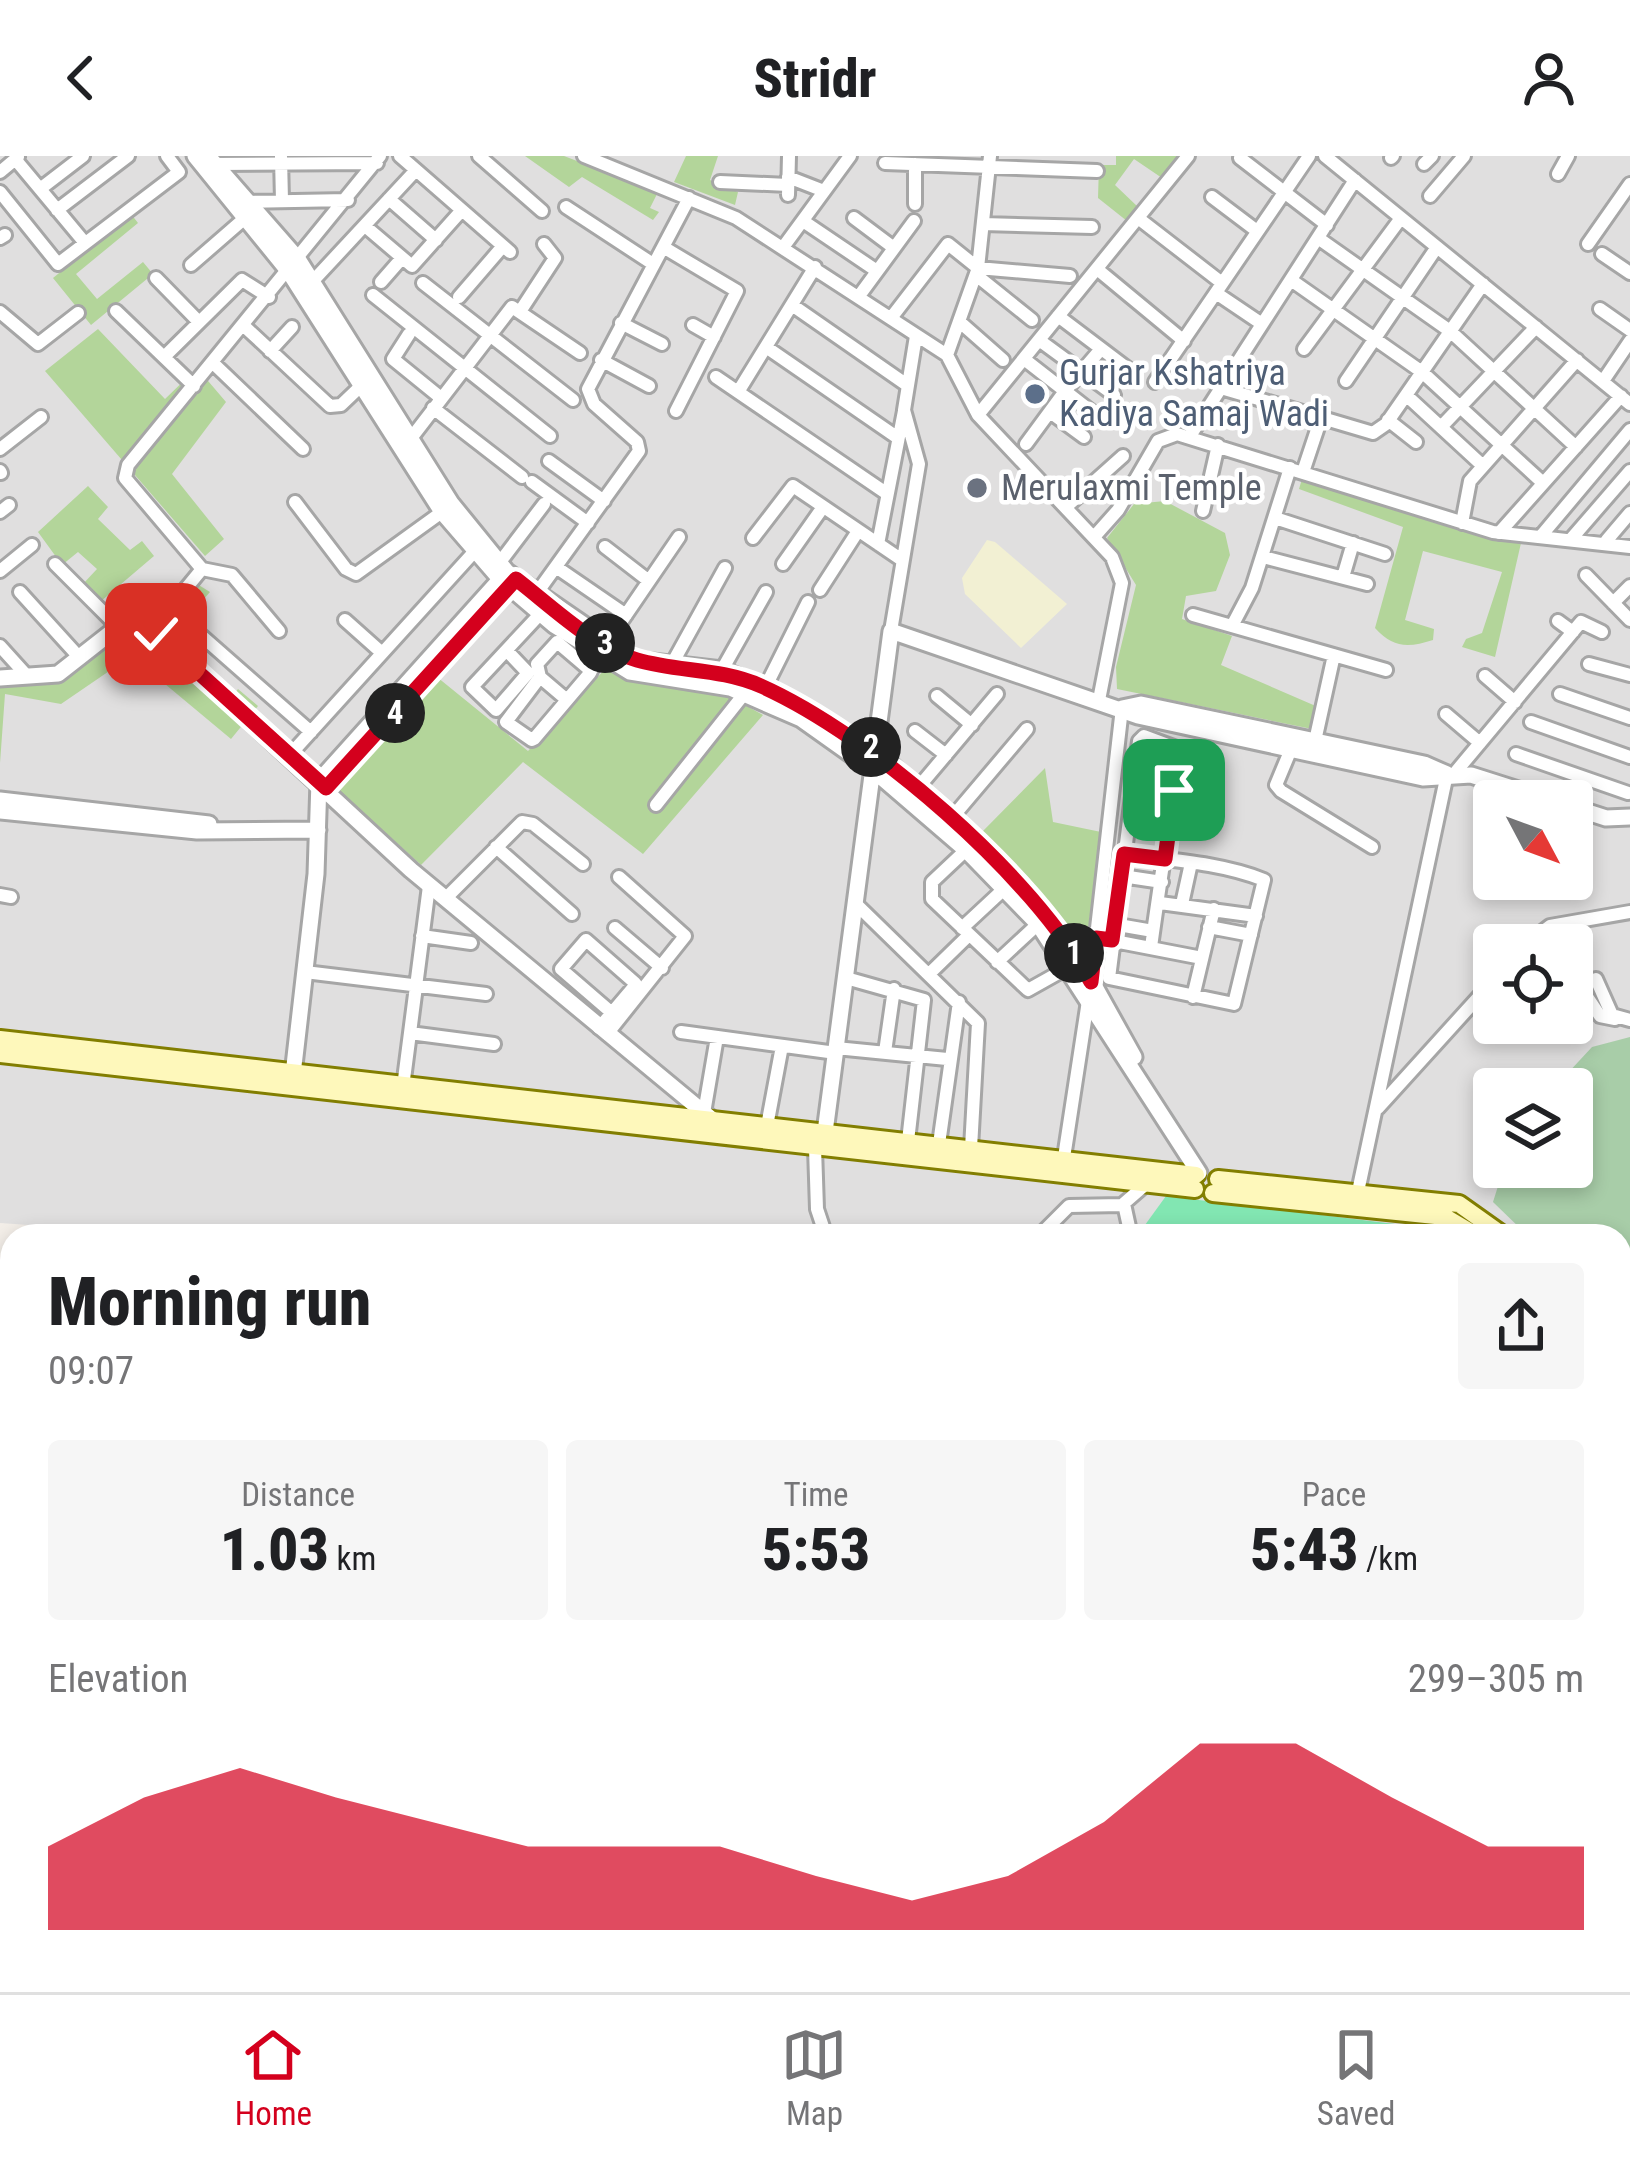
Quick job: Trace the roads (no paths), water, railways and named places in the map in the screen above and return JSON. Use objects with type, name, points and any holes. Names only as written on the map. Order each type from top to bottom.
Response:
[{"type":"main road","points":[[0,1039],[292,1082],[403,1087],[822,1142],[1356,1199],[1445,1217],[1457,1224]]},
{"type":"main road","points":[[0,1054],[767,1126],[822,1142],[939,1144],[1144,1185],[1204,1180]]},
{"type":"main road","points":[[1356,1199],[1459,1204],[1487,1224]]},
{"type":"street","points":[[40,189],[83,156]]},
{"type":"street","points":[[58,210],[128,156]]},
{"type":"street","points":[[0,192],[58,264],[179,172],[167,156]]},
{"type":"street","points":[[195,156],[293,266],[442,512],[474,552],[535,604],[591,671],[532,740],[506,722],[541,677]]},
{"type":"street","points":[[400,156],[507,249],[459,297]]},
{"type":"street","points":[[479,156],[542,211]]},
{"type":"street","points":[[584,156],[689,198],[784,246],[947,355],[979,415],[1112,557],[1122,583],[1100,700]]},
{"type":"street","points":[[788,186],[789,156]]},
{"type":"street","points":[[784,246],[850,156]]},
{"type":"street","points":[[979,415],[1188,156]]},
{"type":"street","points":[[1155,382],[1309,156]]},
{"type":"street","points":[[1325,156],[1626,400],[1576,447],[1499,533]]},
{"type":"street","points":[[1430,196],[1464,156]]},
{"type":"street","points":[[1558,174],[1568,156]]},
{"type":"street","points":[[0,172],[17,158],[85,243]]},
{"type":"street","points":[[1240,158],[1327,225]]},
{"type":"street","points":[[211,160],[378,159]]},
{"type":"street","points":[[279,631],[232,575],[202,569],[125,471],[378,159]]},
{"type":"street","points":[[211,160],[246,210]]},
{"type":"street","points":[[281,160],[282,201]]},
{"type":"street","points":[[947,355],[977,272],[991,161]]},
{"type":"street","points":[[885,163],[991,161],[1097,171]]},
{"type":"street","points":[[914,204],[916,164]]},
{"type":"street","points":[[312,282],[416,170]]},
{"type":"street","points":[[1190,436],[1355,181]]},
{"type":"street","points":[[720,182],[824,191]]},
{"type":"street","points":[[1588,244],[1630,184]]},
{"type":"street","points":[[1212,197],[1257,231]]},
{"type":"street","points":[[509,653],[584,521],[639,446],[590,398],[590,380],[689,198]]},
{"type":"street","points":[[389,199],[436,240]]},
{"type":"street","points":[[191,265],[246,210],[282,201],[348,200]]},
{"type":"street","points":[[1616,202],[1630,212]]},
{"type":"street","points":[[566,207],[653,264]]},
{"type":"street","points":[[364,226],[412,266],[462,210]]},
{"type":"street","points":[[854,218],[894,248]]},
{"type":"street","points":[[1138,218],[1262,324]]},
{"type":"street","points":[[1304,349],[1401,218]]},
{"type":"street","points":[[802,221],[877,272]]},
{"type":"street","points":[[859,296],[914,221]]},
{"type":"street","points":[[983,224],[1092,226]]},
{"type":"street","points":[[1318,238],[1450,331],[1576,447]]},
{"type":"street","points":[[520,310],[555,258],[544,244]]},
{"type":"street","points":[[891,319],[946,245],[1032,320]]},
{"type":"street","points":[[663,247],[736,287],[676,411]]},
{"type":"street","points":[[1346,381],[1437,248]]},
{"type":"street","points":[[1602,254],[1630,273]]},
{"type":"street","points":[[381,281],[402,258]]},
{"type":"street","points":[[293,266],[312,282],[451,503],[504,575]]},
{"type":"street","points":[[738,392],[815,267]]},
{"type":"street","points":[[1097,268],[1184,341]]},
{"type":"street","points":[[977,272],[1070,276]]},
{"type":"street","points":[[156,278],[199,322]]},
{"type":"street","points":[[164,357],[242,280],[269,296]]},
{"type":"street","points":[[1291,280],[1422,372],[1543,483]]},
{"type":"street","points":[[423,283],[573,400]]},
{"type":"street","points":[[1221,388],[1372,433],[1388,420],[1483,284]]},
{"type":"street","points":[[374,295],[550,436]]},
{"type":"street","points":[[792,305],[907,385]]},
{"type":"street","points":[[1600,308],[1630,330]]},
{"type":"street","points":[[412,437],[510,309],[520,310],[580,353]]},
{"type":"street","points":[[116,311],[194,386]]},
{"type":"street","points":[[0,312],[38,344],[78,313]]},
{"type":"street","points":[[1058,316],[1132,373]]},
{"type":"street","points":[[621,323],[662,344]]},
{"type":"street","points":[[961,323],[1003,360]]},
{"type":"street","points":[[693,325],[714,337]]},
{"type":"street","points":[[244,326],[330,406],[341,405],[363,384]]},
{"type":"street","points":[[1441,427],[1536,326]]},
{"type":"street","points":[[270,351],[292,327]]},
{"type":"street","points":[[409,334],[393,359],[548,500],[584,521]]},
{"type":"street","points":[[878,544],[916,336]]},
{"type":"street","points":[[1039,340],[1114,395]]},
{"type":"street","points":[[1603,381],[1630,341]]},
{"type":"street","points":[[766,347],[898,438]]},
{"type":"street","points":[[1026,444],[1101,349]]},
{"type":"street","points":[[1024,359],[1101,418]]},
{"type":"street","points":[[601,360],[649,386]]},
{"type":"street","points":[[1462,523],[1467,488],[1577,360]]},
{"type":"street","points":[[213,363],[303,449]]},
{"type":"street","points":[[716,377],[886,493]]},
{"type":"street","points":[[1406,395],[1483,466]]},
{"type":"street","points":[[822,1224],[817,1209],[822,1142],[891,632],[920,464],[904,410]]},
{"type":"street","points":[[1050,412],[1084,437]]},
{"type":"street","points":[[0,449],[41,417]]},
{"type":"street","points":[[1232,626],[1322,418]]},
{"type":"street","points":[[1388,420],[1416,442]]},
{"type":"street","points":[[1540,536],[1630,430]]},
{"type":"street","points":[[1094,537],[1118,511],[1158,441],[1168,434],[1190,436],[1499,533],[1607,540],[1630,547]]},
{"type":"street","points":[[1203,511],[1218,445]]},
{"type":"street","points":[[1066,507],[1123,456]]},
{"type":"street","points":[[549,460],[600,498]]},
{"type":"street","points":[[1572,538],[1630,471]]},
{"type":"street","points":[[292,1082],[320,788],[504,575],[568,474]]},
{"type":"street","points":[[753,538],[792,486],[902,560]]},
{"type":"street","points":[[295,502],[346,569],[356,574],[442,512]]},
{"type":"street","points":[[783,564],[823,507]]},
{"type":"street","points":[[1607,540],[1630,513]]},
{"type":"street","points":[[1275,518],[1385,554]]},
{"type":"street","points":[[820,590],[859,531]]},
{"type":"street","points":[[606,644],[679,537]]},
{"type":"street","points":[[1343,577],[1354,543]]},
{"type":"street","points":[[0,572],[32,545]]},
{"type":"street","points":[[605,547],[649,580]]},
{"type":"street","points":[[298,747],[474,552]]},
{"type":"street","points":[[1263,557],[1367,584]]},
{"type":"street","points":[[55,564],[118,627],[151,632],[430,886],[711,1124]]},
{"type":"street","points":[[556,567],[626,615]]},
{"type":"street","points":[[672,664],[725,568]]},
{"type":"street","points":[[151,632],[202,569]]},
{"type":"street","points":[[1586,575],[1630,620]]},
{"type":"street","points":[[1613,603],[1630,586]]},
{"type":"street","points":[[20,592],[79,657]]},
{"type":"street","points":[[722,670],[766,592]]},
{"type":"street","points":[[764,688],[808,602]]},
{"type":"street","points":[[535,604],[635,660],[722,670],[876,750],[1039,906],[1091,982],[1204,1180]]},
{"type":"street","points":[[171,609],[311,732]]},
{"type":"street","points":[[1193,614],[1386,670]]},
{"type":"street","points":[[345,620],[382,653]]},
{"type":"street","points":[[1356,1199],[1450,774],[1585,620],[1602,632]]},
{"type":"street","points":[[1558,621],[1573,632]]},
{"type":"street","points":[[0,678],[52,676],[118,627]]},
{"type":"street","points":[[891,632],[1122,707],[1423,778],[1450,774]]},
{"type":"street","points":[[563,638],[537,664],[541,677],[567,700]]},
{"type":"street","points":[[563,638],[630,672],[744,694],[801,719],[873,770],[966,850],[1038,924],[1204,1180]]},
{"type":"street","points":[[0,646],[28,676]]},
{"type":"street","points":[[502,652],[509,653],[528,674],[496,710],[472,688],[502,652]]},
{"type":"street","points":[[1315,741],[1334,655]]},
{"type":"street","points":[[1589,664],[1630,675]]},
{"type":"street","points":[[1485,676],[1515,702]]},
{"type":"street","points":[[656,805],[744,694]]},
{"type":"street","points":[[917,789],[997,694]]},
{"type":"street","points":[[1559,694],[1630,718]]},
{"type":"street","points":[[937,696],[972,724]]},
{"type":"street","points":[[1122,707],[1141,704],[1473,780]]},
{"type":"street","points":[[1063,1167],[1091,982],[1122,707]]},
{"type":"street","points":[[1446,714],[1480,742]]},
{"type":"street","points":[[1531,722],[1630,757]]},
{"type":"street","points":[[950,820],[1027,729]]},
{"type":"street","points":[[915,731],[946,755]]},
{"type":"street","points":[[1124,854],[1165,859],[1191,863],[1263,878],[1234,1004],[1110,979],[1113,924],[1139,741],[1147,736],[1178,746],[1174,790],[1171,812],[1165,859],[1162,882],[1160,902],[1151,947]]},
{"type":"street","points":[[1291,749],[1276,785],[1372,847]]},
{"type":"street","points":[[1516,754],[1629,789],[1625,818],[1593,811]]},
{"type":"street","points":[[1133,785],[1174,790]]},
{"type":"street","points":[[0,800],[229,829]]},
{"type":"street","points":[[1131,806],[1171,812]]},
{"type":"street","points":[[0,811],[197,831],[318,830]]},
{"type":"street","points":[[445,898],[526,821],[583,864]]},
{"type":"street","points":[[496,847],[572,914]]},
{"type":"street","points":[[966,850],[932,882],[929,893],[1028,991],[1069,968]]},
{"type":"street","points":[[1182,904],[1191,863]]},
{"type":"street","points":[[1122,876],[1162,882]]},
{"type":"street","points":[[603,1031],[662,968],[685,933],[619,877]]},
{"type":"street","points":[[403,1087],[430,886]]},
{"type":"street","points":[[929,974],[1005,888]]},
{"type":"street","points":[[1160,902],[1256,916]]},
{"type":"street","points":[[855,903],[959,1002],[981,1031],[971,1148]]},
{"type":"street","points":[[1193,997],[1214,909]]},
{"type":"street","points":[[1568,924],[1630,912]]},
{"type":"street","points":[[1097,921],[1153,931]]},
{"type":"street","points":[[997,962],[1038,924]]},
{"type":"street","points":[[1209,927],[1251,935]]},
{"type":"street","points":[[615,928],[662,968]]},
{"type":"street","points":[[422,936],[471,943]]},
{"type":"street","points":[[1096,938],[1202,958]]},
{"type":"street","points":[[603,1031],[635,983],[589,942],[558,974],[612,1013]]},
{"type":"street","points":[[305,972],[486,994]]},
{"type":"street","points":[[846,977],[924,1000],[908,1141]]},
{"type":"street","points":[[1597,979],[1615,1019]]},
{"type":"street","points":[[885,1052],[894,989]]},
{"type":"street","points":[[939,1144],[947,1059],[959,1002]]},
{"type":"street","points":[[1374,1112],[1473,1003]]},
{"type":"street","points":[[1593,1006],[1600,1016],[1630,1020]]},
{"type":"street","points":[[681,1032],[782,1046],[947,1059]]},
{"type":"street","points":[[410,1033],[494,1044]]},
{"type":"street","points":[[711,1124],[717,1037]]},
{"type":"street","points":[[767,1126],[782,1046]]},
{"type":"street","points":[[1052,1224],[1076,1203],[1124,1204],[1144,1185]]},
{"type":"street","points":[[1124,1204],[1128,1224]]},
{"type":"place","name":"Gurjar Kshatriya Kadiya Samaj Wadi","points":[[1035,394]]},
{"type":"place","name":"Merulaxmi Temple","points":[[977,488]]}]
